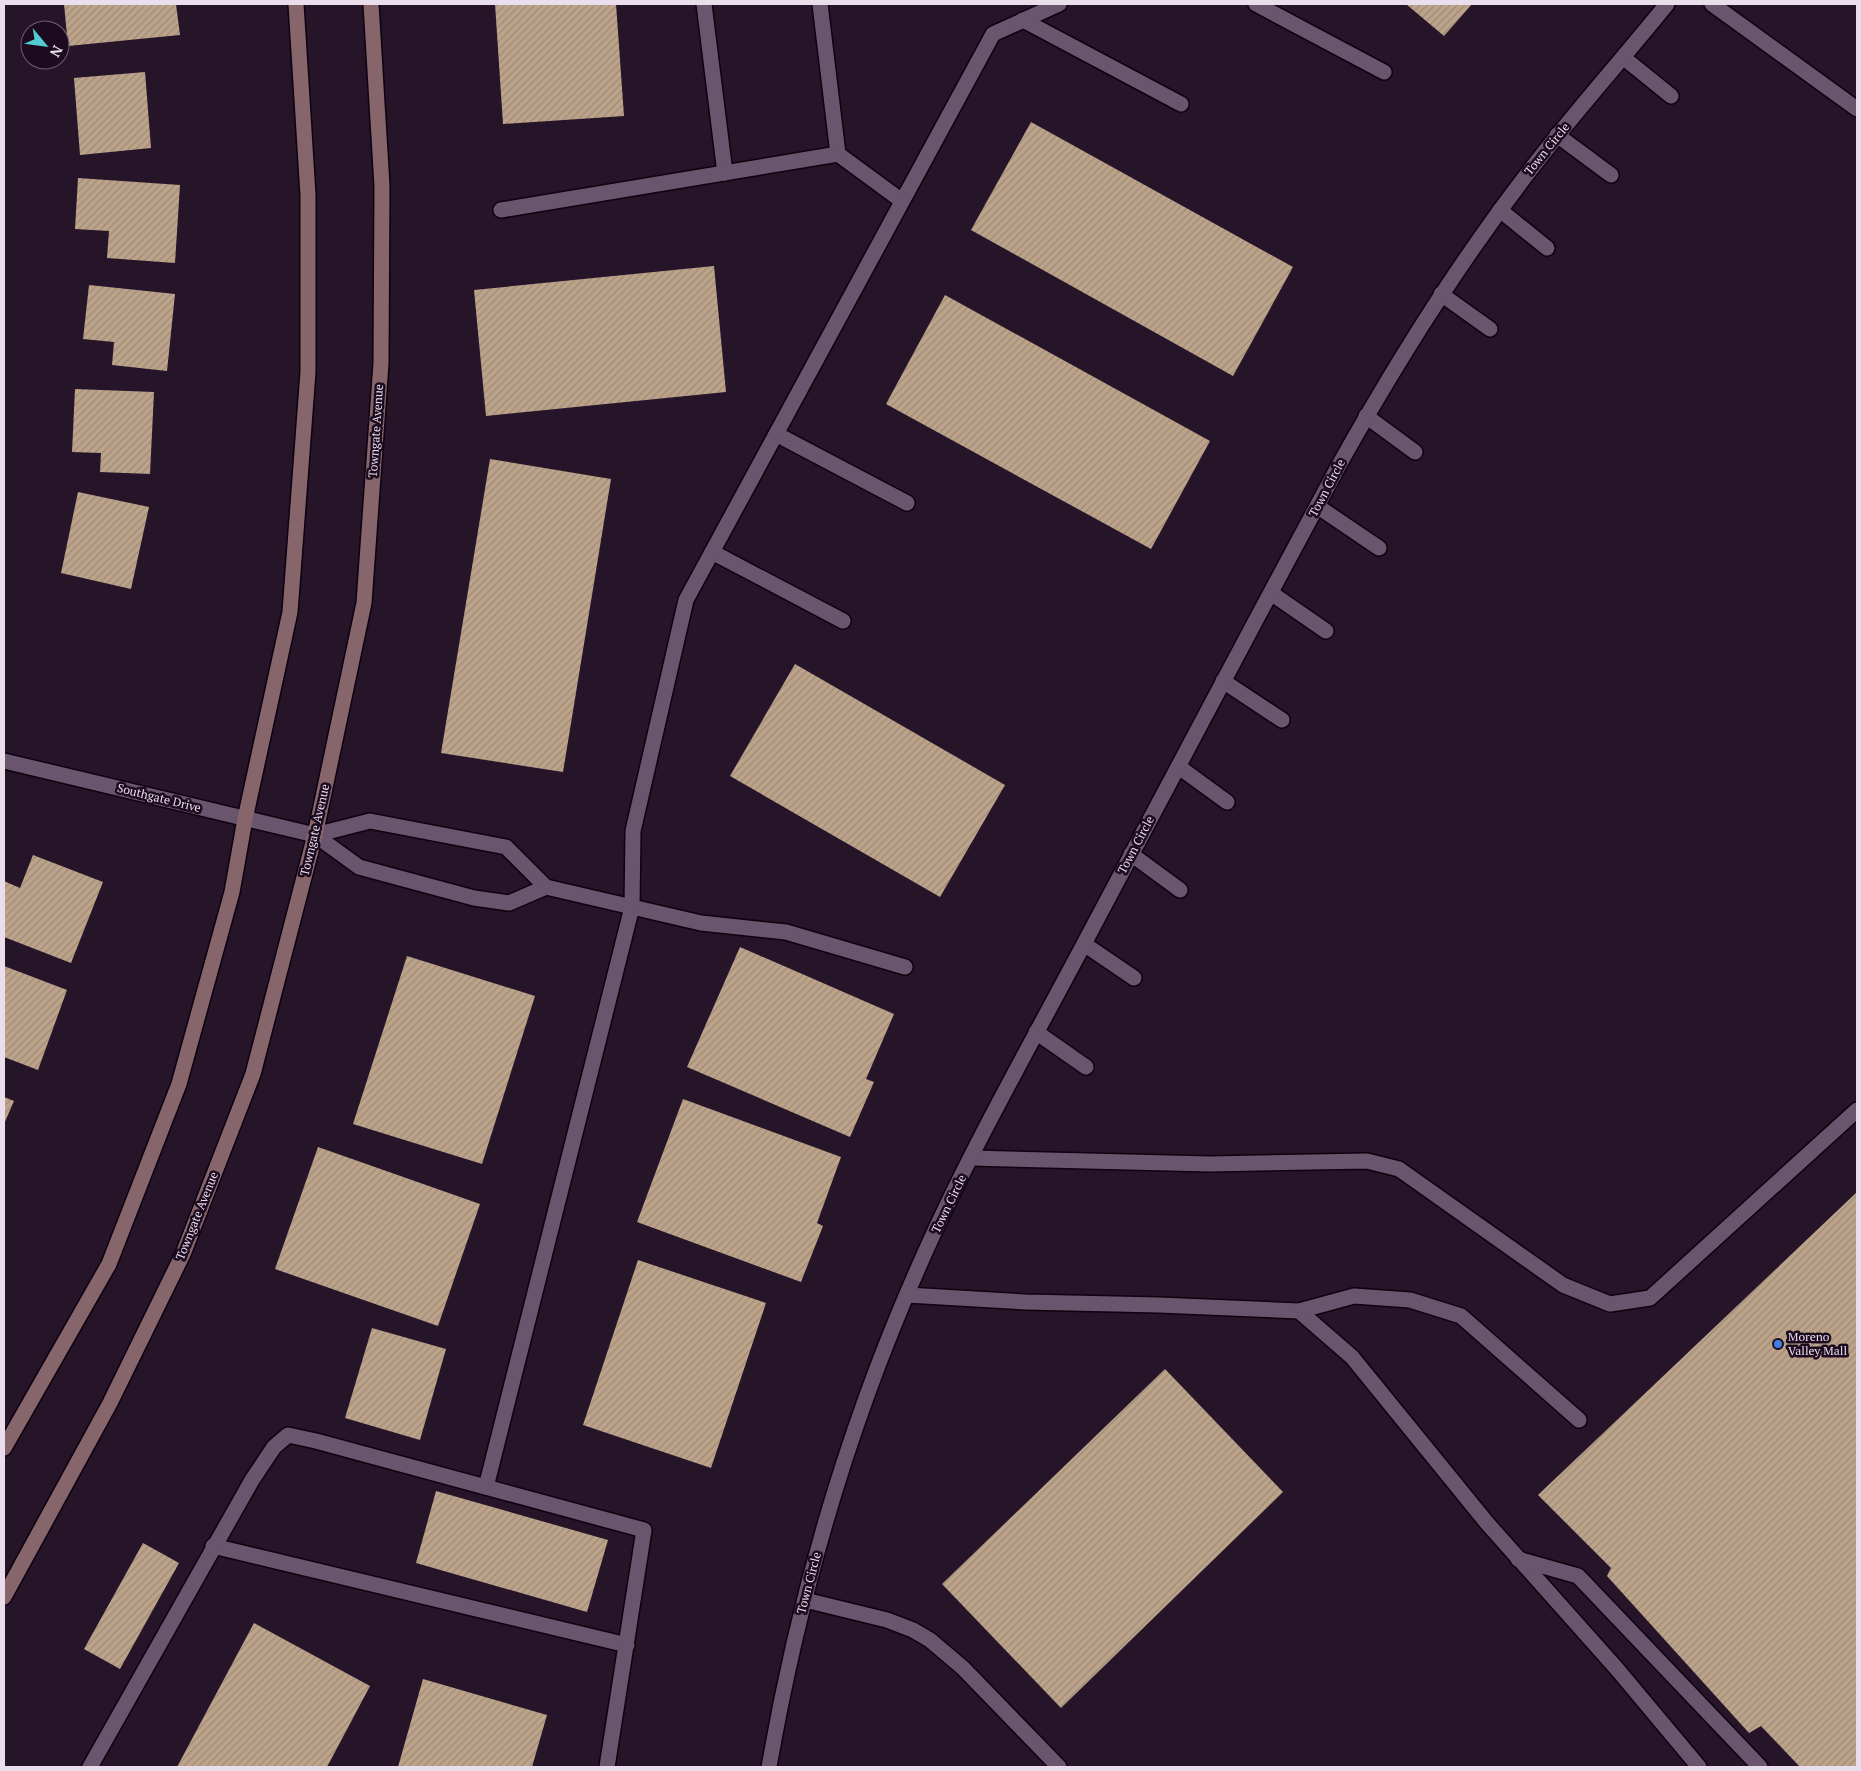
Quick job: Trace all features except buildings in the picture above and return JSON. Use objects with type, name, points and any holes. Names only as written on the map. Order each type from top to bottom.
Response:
[{"type":"main road","points":[[4,1448],[109,1264],[179,1084],[232,892],[245,819],[290,612],[308,372],[308,195],[296,4]]},
{"type":"main road","name":"Towngate Avenue","points":[[4,1597],[110,1403],[183,1254],[252,1074],[315,835],[364,603],[381,363],[382,186],[371,4]]},
{"type":"street","points":[[704,4],[725,172]]},
{"type":"street","points":[[820,4],[838,154]]},
{"type":"street","points":[[486,1487],[632,906],[634,831],[686,600],[993,34],[1059,4]]},
{"type":"street","points":[[1256,4],[1384,72]]},
{"type":"street","name":"Town Circle","points":[[769,1767],[805,1600],[823,1533],[859,1417],[918,1267],[971,1158],[1036,1032],[1317,506],[1366,416],[1409,344],[1441,294],[1500,210],[1557,136],[1668,4]]},
{"type":"street","points":[[1712,4],[1857,109]]},
{"type":"street","points":[[1024,20],[1181,104]]},
{"type":"street","points":[[1624,58],[1671,96]]},
{"type":"street","points":[[1557,136],[1611,175]]},
{"type":"street","points":[[501,210],[838,154],[902,201]]},
{"type":"street","points":[[1500,210],[1547,248]]},
{"type":"street","points":[[1441,294],[1490,329]]},
{"type":"street","points":[[1366,416],[1415,452]]},
{"type":"street","points":[[776,434],[907,503]]},
{"type":"street","points":[[1317,506],[1379,548]]},
{"type":"street","points":[[712,552],[843,621]]},
{"type":"street","points":[[1271,593],[1326,631]]},
{"type":"street","points":[[1223,681],[1282,720]]},
{"type":"street","name":"Southgate Drive","points":[[4,761],[315,835]]},
{"type":"street","points":[[1179,767],[1227,802]]},
{"type":"street","points":[[315,835],[370,821],[506,847],[546,887],[702,923],[786,932],[905,967]]},
{"type":"street","points":[[315,835],[359,867],[474,898],[509,903],[546,887]]},
{"type":"street","points":[[1131,854],[1180,890]]},
{"type":"street","points":[[1084,944],[1134,978]]},
{"type":"street","points":[[1036,1032],[1086,1067]]},
{"type":"street","points":[[971,1158],[1210,1164],[1367,1162],[1399,1169],[1563,1285],[1610,1304],[1650,1298],[1857,1110]]},
{"type":"street","points":[[907,1295],[1026,1302],[1299,1311],[1354,1296],[1410,1300],[1461,1316],[1579,1420]]},
{"type":"street","points":[[1299,1311],[1352,1357],[1487,1523],[1617,1669],[1699,1767]]},
{"type":"street","points":[[90,1767],[213,1546],[252,1480],[274,1447],[288,1435],[644,1530],[608,1767]]},
{"type":"street","points":[[213,1546],[627,1645]]},
{"type":"street","points":[[1518,1559],[1578,1576],[1760,1767]]},
{"type":"street","points":[[805,1600],[887,1620],[913,1630],[930,1640],[963,1668],[1059,1767]]},
{"type":"place","name":"Moreno Valley Mall","points":[[1778,1344]]}]
